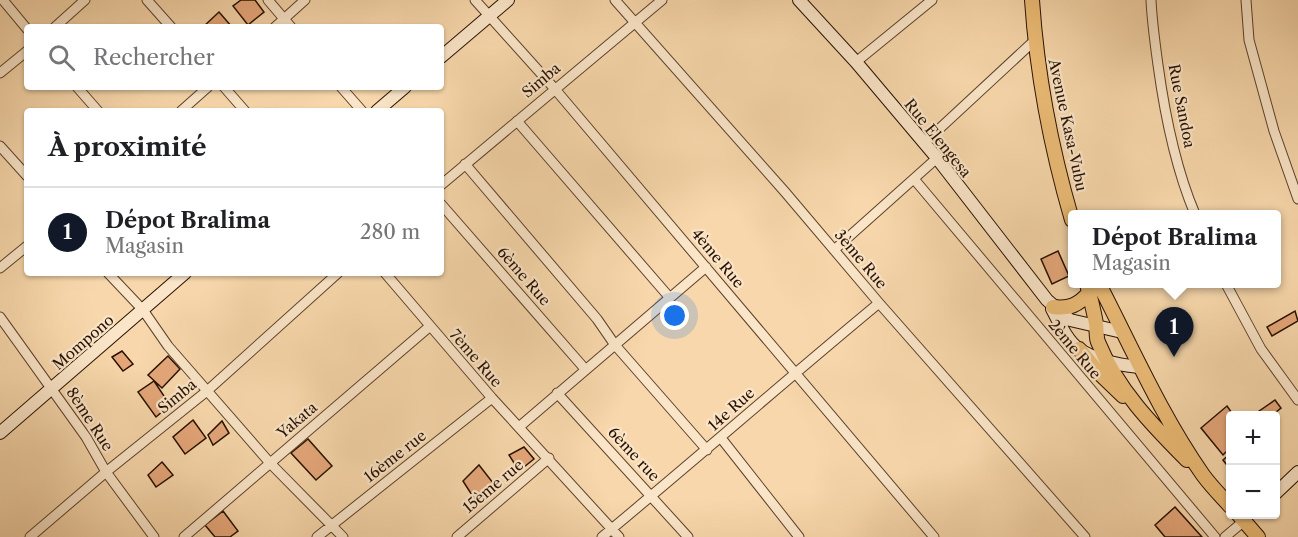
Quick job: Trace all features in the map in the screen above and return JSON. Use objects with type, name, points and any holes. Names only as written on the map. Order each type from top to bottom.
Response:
[{"type":"main road","name":"Avenue Kasa-Vubu","points":[[1032,0],[1044,108],[1070,210]]},
{"type":"main road","points":[[1050,303],[1062,308],[1075,306],[1091,288]]},
{"type":"main road","points":[[1092,288],[1097,340],[1122,386],[1144,415]]},
{"type":"main road","points":[[1093,288],[1122,332],[1139,367],[1203,476]]},
{"type":"main road","points":[[1079,349],[1098,372],[1144,415],[1226,502]]},
{"type":"main road","points":[[1245,519],[1258,537]]},
{"type":"street","points":[[3,0],[24,25]]},
{"type":"street","points":[[58,24],[85,0]]},
{"type":"street","points":[[147,0],[168,24]]},
{"type":"street","points":[[268,0],[288,24]]},
{"type":"street","points":[[278,24],[305,0]]},
{"type":"street","name":"4ème Rue","points":[[475,0],[554,88],[934,537]]},
{"type":"street","points":[[444,54],[508,0]]},
{"type":"street","name":"3ème Rue","points":[[615,0],[1085,537]]},
{"type":"street","name":"Simba","points":[[444,182],[554,88],[662,0]]},
{"type":"street","name":"Rue Elengesa","points":[[799,0],[856,62],[937,158],[1050,303]]},
{"type":"street","points":[[856,62],[932,0]]},
{"type":"street","name":"Rue Sandoa","points":[[1151,0],[1151,17],[1166,117],[1186,194],[1193,210]]},
{"type":"street","points":[[1245,0],[1249,40],[1274,131],[1298,199]]},
{"type":"street","points":[[924,143],[1035,40]]},
{"type":"street","points":[[0,73],[24,53]]},
{"type":"street","points":[[80,90],[95,108]]},
{"type":"street","points":[[184,108],[205,90]]},
{"type":"street","points":[[226,90],[242,108]]},
{"type":"street","points":[[344,90],[360,108]]},
{"type":"street","points":[[380,108],[402,90]]},
{"type":"street","points":[[517,121],[670,298]]},
{"type":"street","points":[[0,146],[24,173]]},
{"type":"street","points":[[834,250],[937,158]]},
{"type":"street","points":[[465,164],[590,310],[615,345],[707,450]]},
{"type":"street","name":"2ème Rue","points":[[914,179],[1215,537]]},
{"type":"street","name":"6ème Rue","points":[[444,207],[585,369]]},
{"type":"street","points":[[0,268],[24,248]]},
{"type":"street","points":[[519,427],[706,267]]},
{"type":"street","points":[[111,276],[143,310],[168,346],[270,463],[343,537]]},
{"type":"street","name":"Mompono","points":[[0,433],[182,276]]},
{"type":"street","name":"Simba","points":[[30,537],[105,472],[207,391],[335,276]]},
{"type":"street","name":"7ème Rue","points":[[387,276],[429,327],[619,537]]},
{"type":"street","points":[[1228,288],[1261,349],[1298,400]]},
{"type":"street","name":"14e Rue","points":[[602,537],[879,303]]},
{"type":"street","points":[[1050,303],[1070,320],[1122,332]]},
{"type":"street","points":[[1050,303],[1064,331],[1079,349],[1108,362],[1139,367]]},
{"type":"street","name":"8ème Rue","points":[[0,317],[86,437],[105,472],[154,537]]},
{"type":"street","name":"Yakata","points":[[184,537],[429,327]]},
{"type":"street","name":"6ème rue","points":[[557,393],[688,537]]},
{"type":"street","name":"16ème rue","points":[[317,537],[492,398]]},
{"type":"street","points":[[721,438],[799,537]]},
{"type":"street","name":"15ème rue","points":[[456,537],[549,458]]},
{"type":"street","points":[[1280,488],[1298,472]]},
{"type":"street","points":[[1225,537],[1242,519]]},
{"type":"building","points":[[241,0],[255,0],[264,12],[247,24],[233,6]]},
{"type":"building","points":[[219,12],[229,24],[206,24]]},
{"type":"building","points":[[1058,251],[1068,276],[1052,284],[1041,259]]},
{"type":"building","points":[[1295,311],[1298,321],[1272,336],[1267,327]]},
{"type":"building","points":[[122,351],[133,364],[123,371],[112,357]]},
{"type":"building","points":[[168,356],[180,369],[162,388],[148,375]]},
{"type":"building","points":[[154,381],[170,405],[156,417],[138,392]]},
{"type":"building","points":[[1275,400],[1281,408],[1277,411],[1259,411]]},
{"type":"building","points":[[1227,406],[1230,411],[1226,411],[1226,452],[1223,455],[1201,428]]},
{"type":"building","points":[[193,420],[206,438],[185,454],[173,437]]},
{"type":"building","points":[[222,421],[229,433],[213,445],[208,435]]},
{"type":"building","points":[[308,439],[332,466],[316,480],[291,453]]},
{"type":"building","points":[[524,447],[534,459],[519,471],[509,455]]},
{"type":"building","points":[[162,462],[173,475],[156,487],[148,475]]},
{"type":"building","points":[[479,465],[497,488],[477,503],[463,481]]},
{"type":"building","points":[[1175,507],[1202,537],[1165,537],[1155,525]]},
{"type":"building","points":[[223,511],[238,531],[230,537],[215,537],[205,525]]},
{"type":"place","name":"Dépot Bralima","points":[[1174,357]]}]
